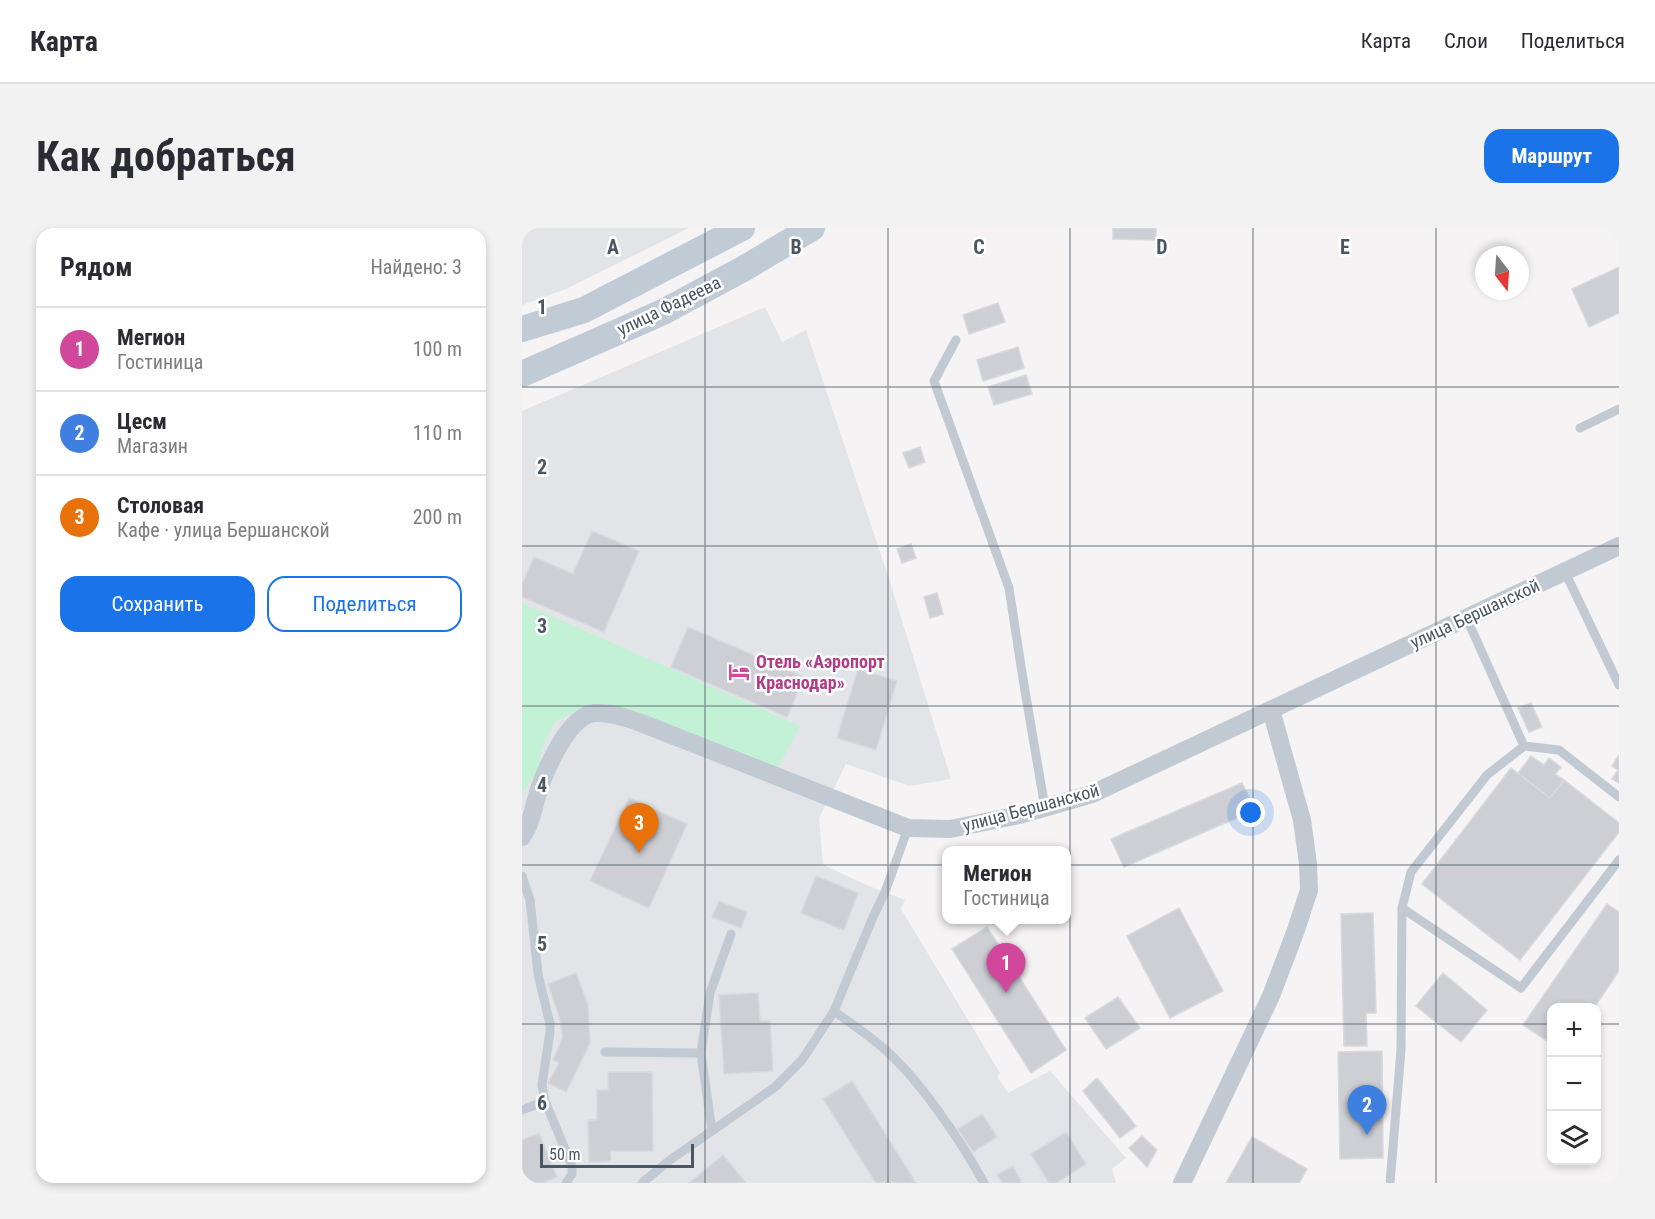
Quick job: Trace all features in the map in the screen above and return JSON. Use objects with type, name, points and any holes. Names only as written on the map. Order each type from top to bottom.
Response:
[{"type":"main road","name":"улица Фадеева","points":[[522,329],[584,310],[742,228]]},
{"type":"main road","name":"улица Фадеева","points":[[522,374],[663,312],[743,269],[812,228]]},
{"type":"street","name":"улица Бершанской","points":[[522,837],[527,830],[540,787],[564,736],[578,721],[593,713],[614,714],[636,721],[908,828],[950,829],[1045,808],[1092,794],[1619,546]]},
{"type":"street","points":[[1182,1183],[1270,996],[1309,890],[1302,820],[1271,710]]},
{"type":"lane","points":[[956,340],[934,381],[1009,588],[1045,808]]},
{"type":"lane","points":[[1580,428],[1619,409]]},
{"type":"lane","points":[[1565,572],[1619,685]]},
{"type":"lane","points":[[1467,619],[1524,746]]},
{"type":"lane","points":[[1390,1183],[1401,1050],[1402,908],[1411,872],[1487,774],[1524,746],[1559,750],[1619,797]]},
{"type":"lane","points":[[642,1183],[670,1160],[775,1087],[802,1059],[834,1011],[885,892],[908,828]]},
{"type":"lane","points":[[1402,908],[1521,987],[1619,860]]},
{"type":"lane","points":[[522,876],[530,900],[538,974],[550,1024],[542,1085],[545,1101],[572,1166],[572,1174],[566,1183]]},
{"type":"lane","points":[[522,935],[532,930]]},
{"type":"lane","points":[[712,1131],[701,1053],[710,993],[732,934]]},
{"type":"lane","points":[[834,1011],[883,1048],[916,1083],[955,1137],[984,1183]]},
{"type":"lane","points":[[605,1052],[701,1053]]},
{"type":"lane","points":[[522,1110],[545,1101]]},
{"type":"shaded area","points":[[522,228],[689,228],[566,289],[522,305]]},
{"type":"shaded area","points":[[765,307],[782,342],[806,330],[890,582],[951,779],[910,786],[846,764],[819,818],[823,865],[905,900],[901,909],[1000,1073],[997,1076],[1008,1093],[1050,1071],[1126,1158],[1112,1169],[1116,1183],[522,1183],[522,411]]},
{"type":"green space","points":[[522,603],[800,726],[778,767],[581,708],[555,722],[541,749],[540,768],[522,793]]},
{"type":"building","points":[[1113,228],[1156,228],[1156,240],[1113,239]]},
{"type":"building","points":[[1619,267],[1619,313],[1589,327],[1572,289]]},
{"type":"building","points":[[998,303],[1005,322],[969,334],[963,315]]},
{"type":"building","points":[[1018,347],[1024,368],[983,381],[977,360]]},
{"type":"building","points":[[1026,375],[1032,394],[994,405],[988,387]]},
{"type":"building","points":[[920,447],[925,462],[909,468],[903,453]]},
{"type":"building","points":[[592,531],[639,551],[604,632],[522,597],[522,584],[534,557],[573,574]]},
{"type":"building","points":[[911,544],[916,558],[902,563],[897,549]]},
{"type":"building","points":[[937,593],[943,614],[930,618],[924,597]]},
{"type":"building","points":[[688,627],[804,677],[787,717],[671,667]]},
{"type":"building","points":[[858,669],[897,681],[876,750],[837,738]]},
{"type":"building","points":[[1531,703],[1542,727],[1529,732],[1518,708]]},
{"type":"building","points":[[1619,755],[1619,783],[1612,779],[1618,770],[1612,766]]},
{"type":"building","points":[[1531,756],[1544,765],[1549,758],[1561,767],[1555,774],[1564,780],[1550,798],[1518,773]]},
{"type":"building","points":[[1511,768],[1550,798],[1564,780],[1619,823],[1619,832],[1520,960],[1422,884]]},
{"type":"building","points":[[1242,783],[1255,810],[1124,867],[1111,839]]},
{"type":"building","points":[[629,798],[687,824],[649,908],[590,881]]},
{"type":"building","points":[[816,876],[858,893],[844,930],[801,913]]},
{"type":"building","points":[[719,901],[747,912],[741,928],[712,917]]},
{"type":"building","points":[[1607,904],[1619,912],[1619,971],[1597,1003],[1547,1003],[1547,1041],[1523,1025]]},
{"type":"building","points":[[1179,908],[1223,991],[1170,1018],[1127,936]]},
{"type":"building","points":[[1373,913],[1376,1013],[1366,1013],[1367,1046],[1344,1046],[1341,914]]},
{"type":"building","points":[[987,927],[1066,1050],[1031,1073],[952,949]]},
{"type":"building","points":[[576,973],[588,1005],[590,1043],[566,1092],[548,1083],[559,1063],[553,1060],[563,1037],[559,1016],[548,984]]},
{"type":"building","points":[[1443,973],[1487,1010],[1461,1042],[1416,1006]]},
{"type":"building","points":[[758,993],[760,1021],[770,1021],[773,1071],[724,1074],[719,995]]},
{"type":"building","points":[[1118,997],[1140,1028],[1106,1049],[1085,1018]]},
{"type":"building","points":[[1382,1051],[1383,1158],[1340,1159],[1338,1052]]},
{"type":"building","points":[[608,1072],[652,1072],[653,1151],[610,1151],[611,1161],[589,1162],[588,1120],[597,1120],[597,1090],[608,1090]]},
{"type":"building","points":[[1097,1078],[1136,1126],[1120,1138],[1083,1091]]},
{"type":"building","points":[[852,1081],[916,1183],[876,1183],[823,1099]]},
{"type":"building","points":[[982,1114],[997,1137],[973,1152],[958,1129]]},
{"type":"building","points":[[1066,1132],[1086,1164],[1056,1183],[1049,1183],[1031,1154]]},
{"type":"building","points":[[539,1133],[557,1177],[542,1183],[522,1183],[522,1140]]},
{"type":"building","points":[[1142,1136],[1157,1150],[1147,1167],[1129,1148]]},
{"type":"building","points":[[1252,1137],[1307,1169],[1299,1183],[1226,1183]]},
{"type":"building","points":[[723,1155],[746,1183],[689,1183]]},
{"type":"building","points":[[1013,1166],[1022,1183],[1002,1183],[997,1175]]},
{"type":"place","name":"Отель «Аэропорт Краснодар»","points":[[739,672]]},
{"type":"place","name":"Столовая","points":[[639,853]]},
{"type":"place","name":"Мегион","points":[[1006,993]]},
{"type":"place","name":"Цесм","points":[[1367,1135]]}]
